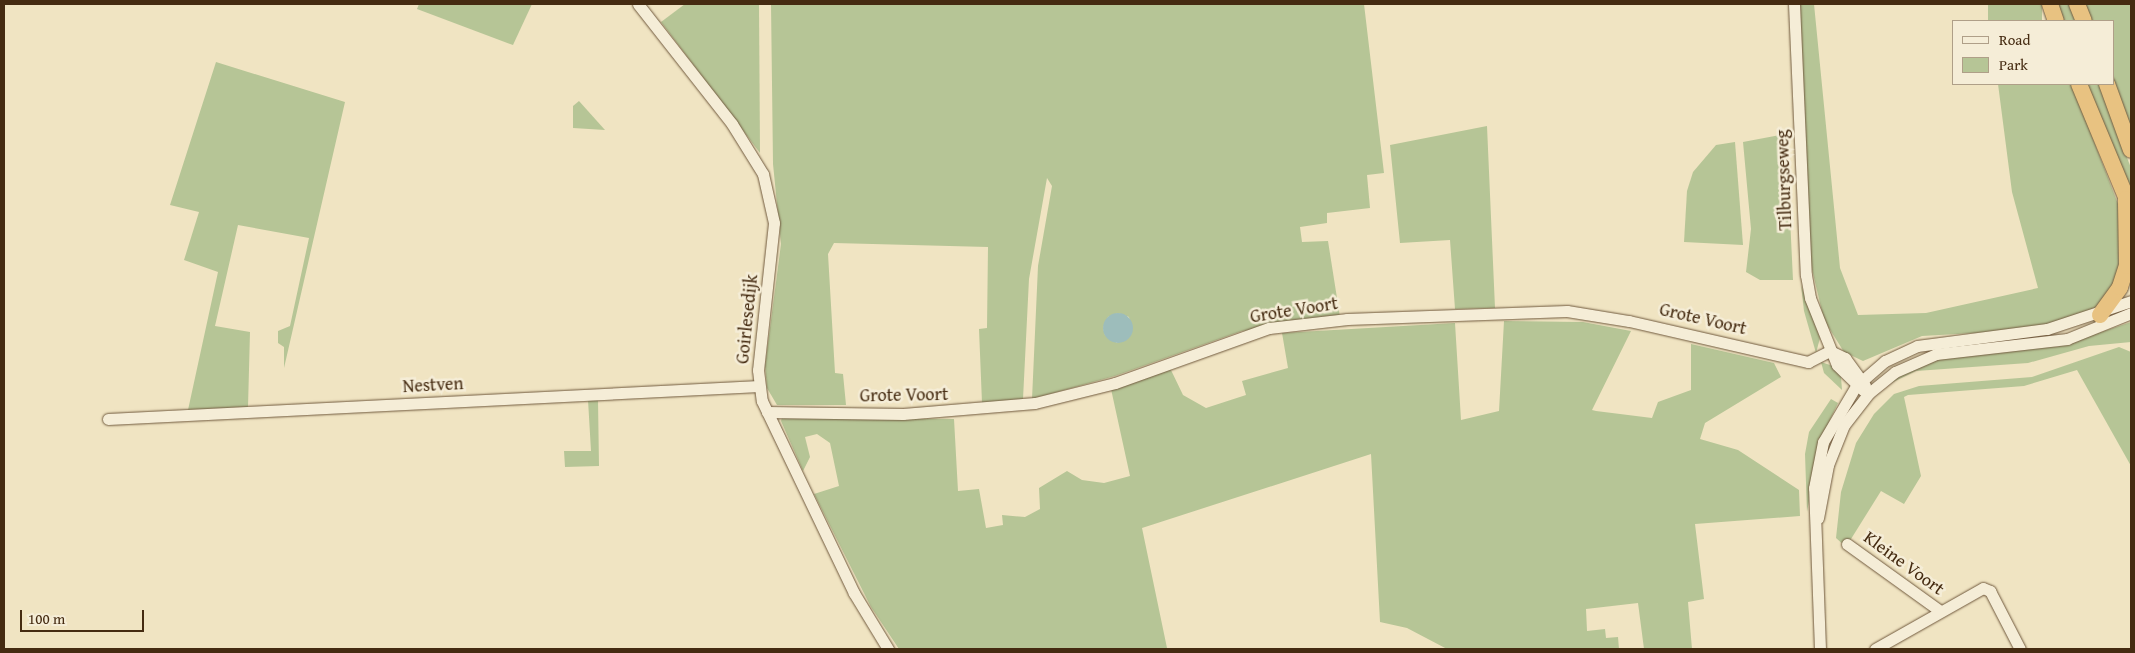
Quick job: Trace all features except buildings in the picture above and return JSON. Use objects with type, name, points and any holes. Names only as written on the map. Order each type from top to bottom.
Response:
[{"type":"highway","points":[[2050,4],[2056,20]]},
{"type":"highway","points":[[2077,4],[2084,20]]},
{"type":"highway","points":[[2079,85],[2129,204],[2127,266],[2107,319]]},
{"type":"highway","points":[[2107,85],[2131,150]]},
{"type":"street","name":"Goirlesedijk","points":[[638,4],[732,124],[763,174],[774,223],[759,386],[767,412],[854,593],[888,649]]},
{"type":"street","name":"Tilburgseweg","points":[[1794,4],[1806,274],[1830,351]]},
{"type":"street","points":[[1815,534],[1834,446],[1868,393],[1895,372],[1929,356],[2059,340],[2107,319],[2131,301]]},
{"type":"street","name":"Grote Voort","points":[[767,412],[903,414],[1036,403],[1115,383],[1268,328],[1347,319],[1567,311],[1648,325],[1808,362],[1830,351]]},
{"type":"street","points":[[1820,649],[1814,488],[1823,442],[1859,383],[1885,361],[1917,346],[2048,329],[2131,313]]},
{"type":"street","points":[[2107,319],[2131,319]]},
{"type":"street","points":[[1830,351],[1844,358],[1859,383],[1868,393]]},
{"type":"street","name":"Nestven","points":[[108,419],[759,386]]},
{"type":"street","name":"Kleine Voort","points":[[1848,544],[1939,610]]},
{"type":"street","name":"Kleine Voort","points":[[1875,649],[1939,610],[1983,588],[1990,592],[2020,649]]},
{"type":"green space","points":[[419,4],[532,4],[513,45],[417,9]]},
{"type":"green space","points":[[685,4],[759,4],[760,153],[661,22]]},
{"type":"green space","points":[[771,4],[1364,4],[1384,173],[1367,175],[1370,208],[1327,213],[1327,223],[1300,227],[1302,242],[1328,241],[1340,317],[1242,331],[1115,376],[1032,399],[1038,266],[1052,186],[1047,178],[1029,279],[1023,399],[982,403],[979,329],[987,328],[988,247],[834,243],[828,254],[835,373],[843,374],[846,405],[777,405],[767,388],[765,366],[781,244],[773,164]],"holes":[[[1118,313],[1129,317],[1132,333],[1117,343],[1105,335],[1103,328],[1108,317]]]},
{"type":"green space","points":[[1800,4],[1814,4],[1840,268],[1858,315],[1926,313],[2038,288],[2012,192],[1998,85],[2072,85],[2123,217],[2117,286],[2096,311],[2028,330],[1922,336],[1863,361],[1844,352],[1824,320],[1811,265]]},
{"type":"green space","points":[[1988,4],[2042,4],[2042,20],[1988,20]]},
{"type":"green space","points":[[2056,4],[2070,4],[2076,20],[2062,20]]},
{"type":"green space","points":[[2084,4],[2131,4],[2131,140],[2114,85],[2115,20],[2090,20]]},
{"type":"green space","points":[[216,62],[345,102],[284,368],[284,347],[278,343],[278,331],[290,326],[309,238],[238,225],[215,326],[250,332],[248,407],[188,410],[218,272],[184,260],[199,212],[170,205]]},
{"type":"green space","points":[[2085,85],[2099,85],[2131,168],[2131,193]]},
{"type":"green space","points":[[579,101],[605,130],[573,128],[573,106]]},
{"type":"green space","points":[[1487,126],[1495,308],[1455,309],[1450,240],[1400,243],[1390,145]]},
{"type":"green space","points":[[1786,134],[1793,280],[1760,280],[1746,272],[1751,229],[1743,142]]},
{"type":"green space","points":[[1735,142],[1743,245],[1684,242],[1687,191],[1693,172],[1716,145]]},
{"type":"green space","points":[[1801,285],[1820,338],[1816,353],[1804,311]]},
{"type":"green space","points":[[1504,321],[1583,322],[1631,331],[1592,410],[1596,411],[1652,418],[1658,402],[1691,390],[1691,344],[1774,363],[1781,377],[1705,423],[1700,439],[1738,450],[1799,490],[1800,516],[1695,524],[1704,599],[1688,602],[1692,649],[1644,649],[1638,603],[1586,609],[1587,631],[1605,629],[1606,638],[1618,637],[1619,649],[1447,649],[1407,628],[1380,622],[1371,454],[1142,528],[1167,648],[899,649],[871,607],[814,494],[839,486],[830,443],[817,434],[805,437],[810,457],[803,471],[781,421],[782,417],[954,419],[958,491],[979,489],[986,528],[1003,525],[1002,515],[1025,517],[1040,509],[1039,488],[1067,471],[1082,480],[1104,483],[1130,476],[1111,389],[1170,368],[1183,395],[1206,408],[1246,395],[1242,381],[1288,368],[1282,333],[1455,323],[1461,420],[1499,411]]},
{"type":"green space","points":[[2131,322],[2131,342],[2089,346],[2028,363],[1916,371],[1885,386],[1923,361],[2031,346],[2056,347]]},
{"type":"green space","points":[[2119,347],[2131,352],[2131,466],[2077,370],[2024,386],[1908,395],[1904,397],[1921,476],[1904,504],[1881,491],[1846,547],[1836,538],[1841,492],[1856,443],[1874,414],[1894,394],[1919,386],[2032,377]]},
{"type":"green space","points":[[1821,362],[1833,366],[1841,377],[1842,390],[1824,373]]},
{"type":"green space","points":[[1831,399],[1838,403],[1820,441],[1807,512],[1805,454],[1809,432]]},
{"type":"green space","points":[[588,400],[598,400],[599,466],[565,467],[564,451],[591,451]]},
{"type":"water","points":[[1118,313],[1129,317],[1133,328],[1129,339],[1118,343],[1107,339],[1103,328],[1107,317]]}]
